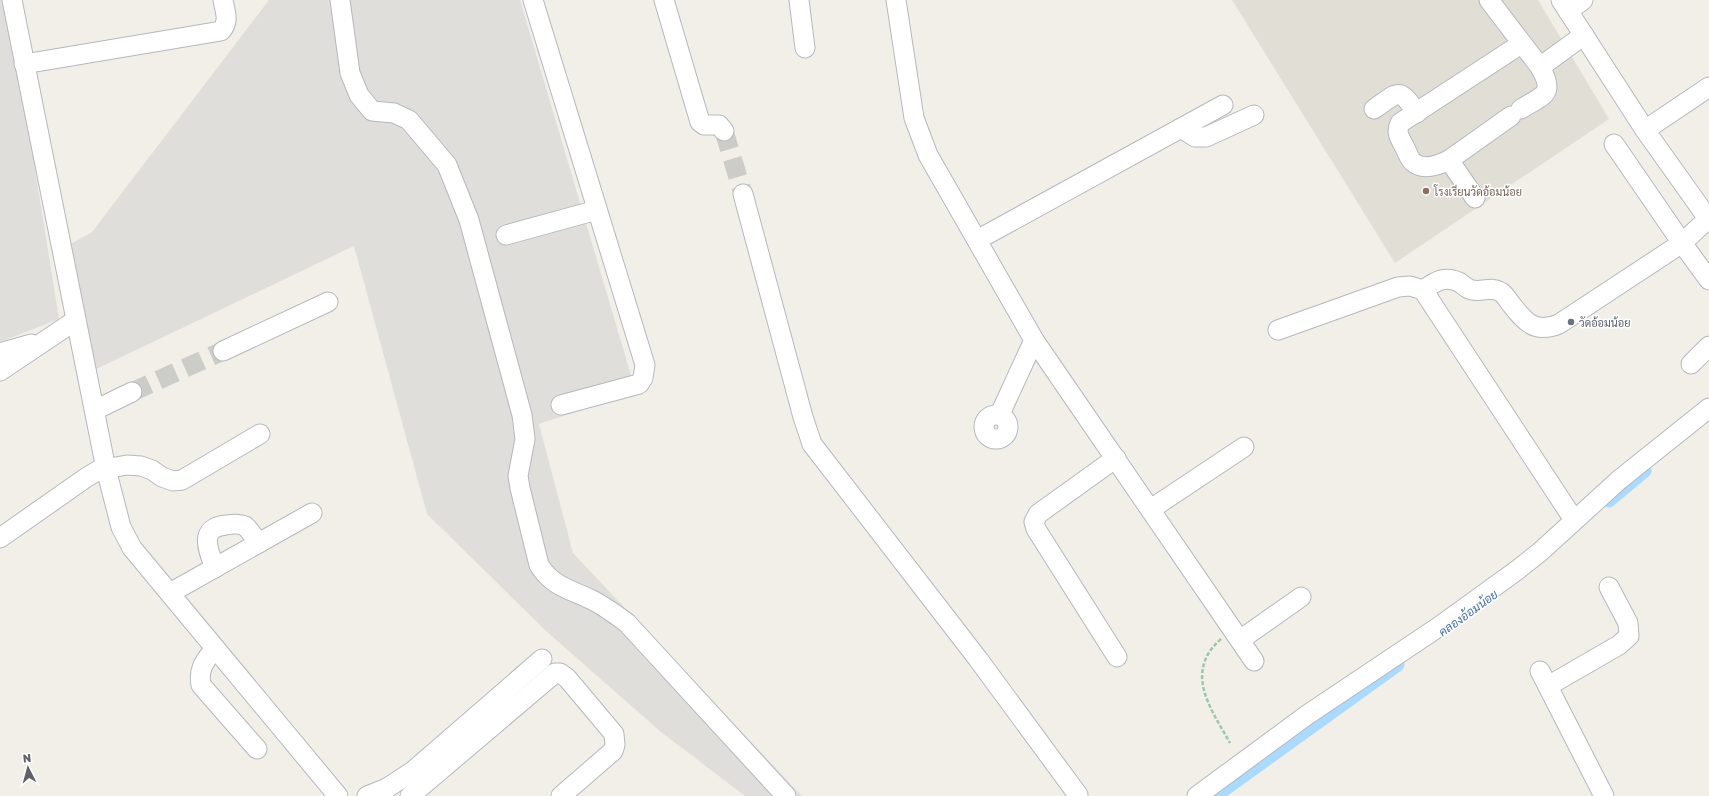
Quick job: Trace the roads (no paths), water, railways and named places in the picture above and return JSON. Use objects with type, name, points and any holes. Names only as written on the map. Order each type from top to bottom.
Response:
[{"type":"street","points":[[12,0],[106,469],[121,528],[132,548],[338,796]]},
{"type":"street","points":[[24,64],[221,31],[225,27],[227,20],[223,0]]},
{"type":"street","points":[[340,0],[350,73],[359,95],[372,111],[394,113],[409,120],[447,165],[469,220],[522,415],[525,439],[518,476],[539,565],[546,575],[555,583],[606,607],[627,623],[786,796]]},
{"type":"street","points":[[532,0],[645,366],[643,378],[639,384],[561,405]]},
{"type":"street","points":[[664,0],[700,122],[704,125],[719,125],[724,131]]},
{"type":"street","points":[[799,0],[805,48]]},
{"type":"street","points":[[896,0],[914,118],[928,155],[1034,340],[1254,661]]},
{"type":"street","points":[[1489,0],[1540,67],[1547,80],[1548,88],[1546,93],[1449,160],[1438,165],[1430,166],[1420,166],[1413,162],[1399,136],[1397,130],[1400,123],[1521,44]]},
{"type":"street","points":[[1423,290],[1439,280],[1449,279],[1460,283],[1468,289],[1478,291],[1488,288],[1495,289],[1503,293],[1524,320],[1533,326],[1548,328],[1559,324],[1682,243],[1709,220],[1645,130],[1584,35],[1571,4]]},
{"type":"street","points":[[1540,67],[1584,35]]},
{"type":"street","points":[[1645,130],[1709,87]]},
{"type":"street","points":[[1374,110],[1392,96],[1400,94],[1405,96],[1417,113]]},
{"type":"street","points":[[977,240],[1224,105]]},
{"type":"street","points":[[1181,128],[1196,137],[1206,138],[1254,115]]},
{"type":"street","points":[[1614,144],[1709,280]]},
{"type":"street","points":[[1449,160],[1475,198]]},
{"type":"street","points":[[743,194],[803,417],[812,444],[978,659],[1078,795]]},
{"type":"street","points":[[506,235],[597,210]]},
{"type":"street","points":[[1278,330],[1398,287],[1410,286],[1423,290],[1574,520]]},
{"type":"street","points":[[223,350],[328,302]]},
{"type":"street","points":[[0,371],[76,320]]},
{"type":"street","points":[[0,352],[48,339]]},
{"type":"street","points":[[1000,414],[1034,340]]},
{"type":"street","points":[[1691,364],[1709,346]]},
{"type":"street","points":[[95,410],[132,392]]},
{"type":"street","points":[[1211,792],[1308,715],[1437,628],[1516,571],[1540,552],[1619,480],[1709,408]]},
{"type":"street","points":[[0,538],[93,473],[127,465],[141,466],[173,481],[182,480],[260,434]]},
{"type":"street","points":[[1151,509],[1244,447]]},
{"type":"street","points":[[1116,458],[1038,514],[1034,522],[1036,529],[1117,657]]},
{"type":"street","points":[[170,593],[312,513]]},
{"type":"street","points":[[215,568],[207,547],[208,536],[212,529],[221,525],[235,524],[245,526],[259,543]]},
{"type":"street","points":[[1604,796],[1544,679],[1619,646],[1629,636],[1628,623],[1609,588]]},
{"type":"street","points":[[1236,634],[1301,597]]},
{"type":"street","points":[[215,648],[201,666],[201,685],[258,749]]},
{"type":"street","points":[[367,796],[387,788],[413,771],[542,659]]},
{"type":"street","points":[[410,796],[555,673],[560,673],[567,678],[614,734],[615,739],[613,751],[561,796]]},
{"type":"waterway","name":"คลองอ้อมน้อย","points":[[1609,501],[1645,471]]},
{"type":"waterway","name":"คลองอ้อมน้อย","points":[[1216,796],[1398,665]]},
{"type":"tunnel","points":[[724,131],[743,194]]},
{"type":"tunnel","points":[[132,392],[223,351]]},
{"type":"place","name":"โรงเรียนวัดอ้อมน้อย","points":[[1426,191]]},
{"type":"place","name":"วัดอ้อมน้อย","points":[[1571,322]]}]
